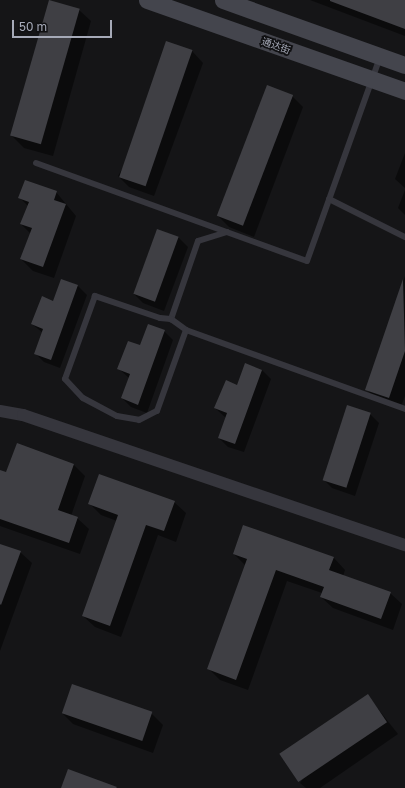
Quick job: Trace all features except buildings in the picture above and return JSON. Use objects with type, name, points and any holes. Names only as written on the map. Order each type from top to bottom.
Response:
[{"type":"main road","name":"通达街","points":[[147,0],[405,92]]},
{"type":"main road","points":[[224,0],[405,65]]},
{"type":"street","points":[[0,411],[23,415],[405,546]]},
{"type":"lane","points":[[36,163],[307,261],[381,56]]},
{"type":"lane","points":[[329,199],[405,237]]},
{"type":"lane","points":[[171,319],[198,241],[227,232]]},
{"type":"lane","points":[[186,330],[157,411],[139,420],[117,416],[83,398],[65,379],[95,296],[160,318],[171,319],[186,330],[405,409]]}]
